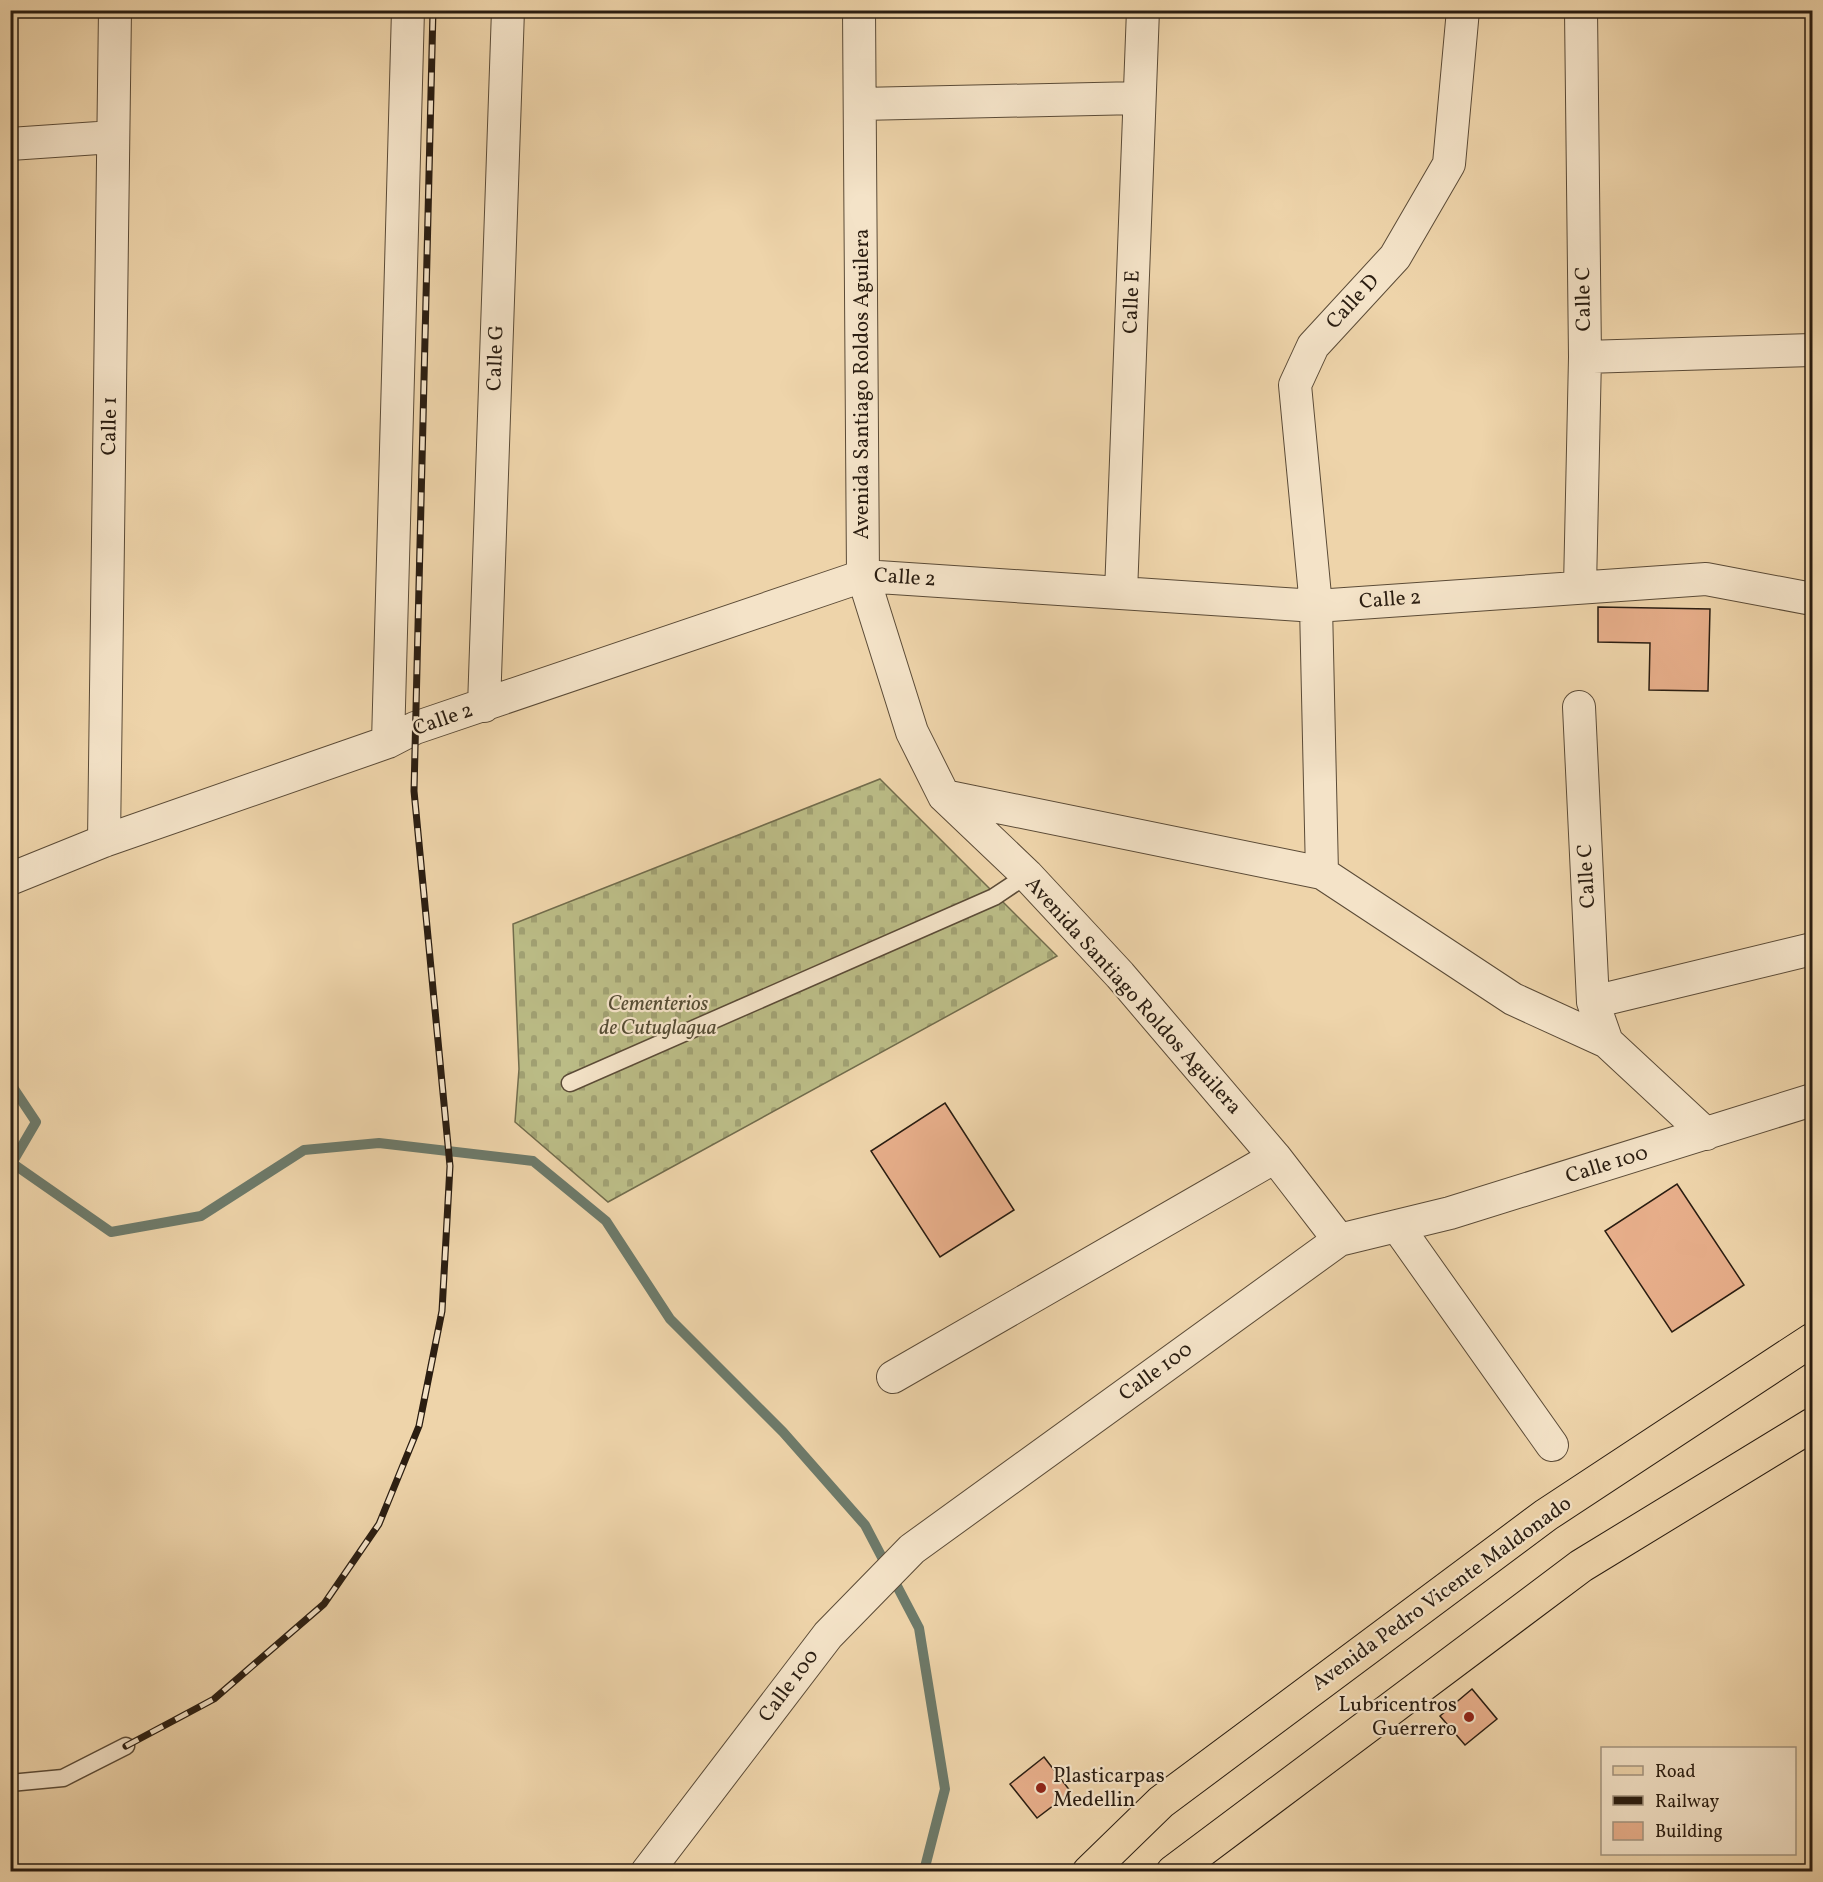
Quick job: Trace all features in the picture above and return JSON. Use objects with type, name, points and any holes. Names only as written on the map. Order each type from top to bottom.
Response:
[{"type":"main road","name":"Avenida Pedro Vicente Maldonado","points":[[1089,1872],[1161,1802],[1546,1515],[1812,1340]]},
{"type":"main road","points":[[1173,1872],[1581,1566],[1812,1425]]},
{"type":"street","name":"Calle 1","points":[[104,841],[115,10]]},
{"type":"street","points":[[388,742],[408,10]]},
{"type":"street","name":"Calle G","points":[[484,706],[508,10]]},
{"type":"street","name":"Avenida Santiago Roldos Aguilera","points":[[859,10],[863,576],[912,732],[944,796],[1027,875],[1120,975],[1275,1157],[1339,1240]]},
{"type":"street","name":"Calle E","points":[[1121,593],[1143,10]]},
{"type":"street","name":"Calle D","points":[[1322,873],[1316,606],[1296,385],[1313,346],[1395,257],[1449,164],[1463,10]]},
{"type":"street","name":"Calle C","points":[[1580,587],[1585,357],[1581,10]]},
{"type":"street","points":[[860,104],[1139,98]]},
{"type":"street","points":[[10,144],[113,137]]},
{"type":"street","points":[[1585,357],[1812,350]]},
{"type":"street","name":"Calle 2","points":[[10,879],[104,841],[388,742],[415,728],[863,576],[1316,606],[1706,579],[1812,599]]},
{"type":"street","name":"Calle C","points":[[1579,707],[1593,1002],[1608,1042]]},
{"type":"street","points":[[944,796],[1322,873],[1513,999],[1608,1042],[1706,1134]]},
{"type":"street","points":[[1593,1002],[1812,949]]},
{"type":"street","name":"Calle 100","points":[[647,1872],[828,1635],[912,1549],[1339,1240],[1450,1213],[1812,1100]]},
{"type":"street","points":[[893,1377],[1275,1157]]},
{"type":"street","points":[[1397,1226],[1552,1445]]},
{"type":"lane","points":[[570,1083],[994,897],[1027,875]]},
{"type":"lane","points":[[10,1783],[63,1778],[126,1746]]},
{"type":"green space","name":"Cementerios de Cutuglagua","points":[[880,779],[1057,956],[608,1202],[515,1122],[519,1069],[513,924]]},
{"type":"building","points":[[1598,607],[1710,609],[1708,691],[1649,690],[1650,643],[1598,642]]},
{"type":"building","points":[[945,1103],[1014,1210],[940,1257],[871,1151]]},
{"type":"building","points":[[1677,1184],[1744,1285],[1672,1332],[1605,1231]]},
{"type":"building","name":"Lubricentros Guerrero","points":[[1472,1689],[1497,1719],[1465,1745],[1440,1716]]},
{"type":"building","name":"Plasticarpas Medellin","points":[[1044,1757],[1071,1792],[1037,1818],[1010,1784]]},
{"type":"waterway","points":[[10,1083],[36,1122],[12,1163],[111,1232],[201,1216],[304,1150],[379,1143],[533,1161],[606,1221],[670,1319],[783,1432],[865,1525],[919,1628],[945,1789],[924,1871]]},
{"type":"railway","points":[[126,1746],[214,1699],[324,1604],[379,1524],[419,1426],[442,1311],[450,1166],[414,791],[433,10]]},
{"type":"place","name":"Lubricentros Guerrero","points":[[1469,1717]]},
{"type":"place","name":"Plasticarpas Medellin","points":[[1041,1788]]}]
